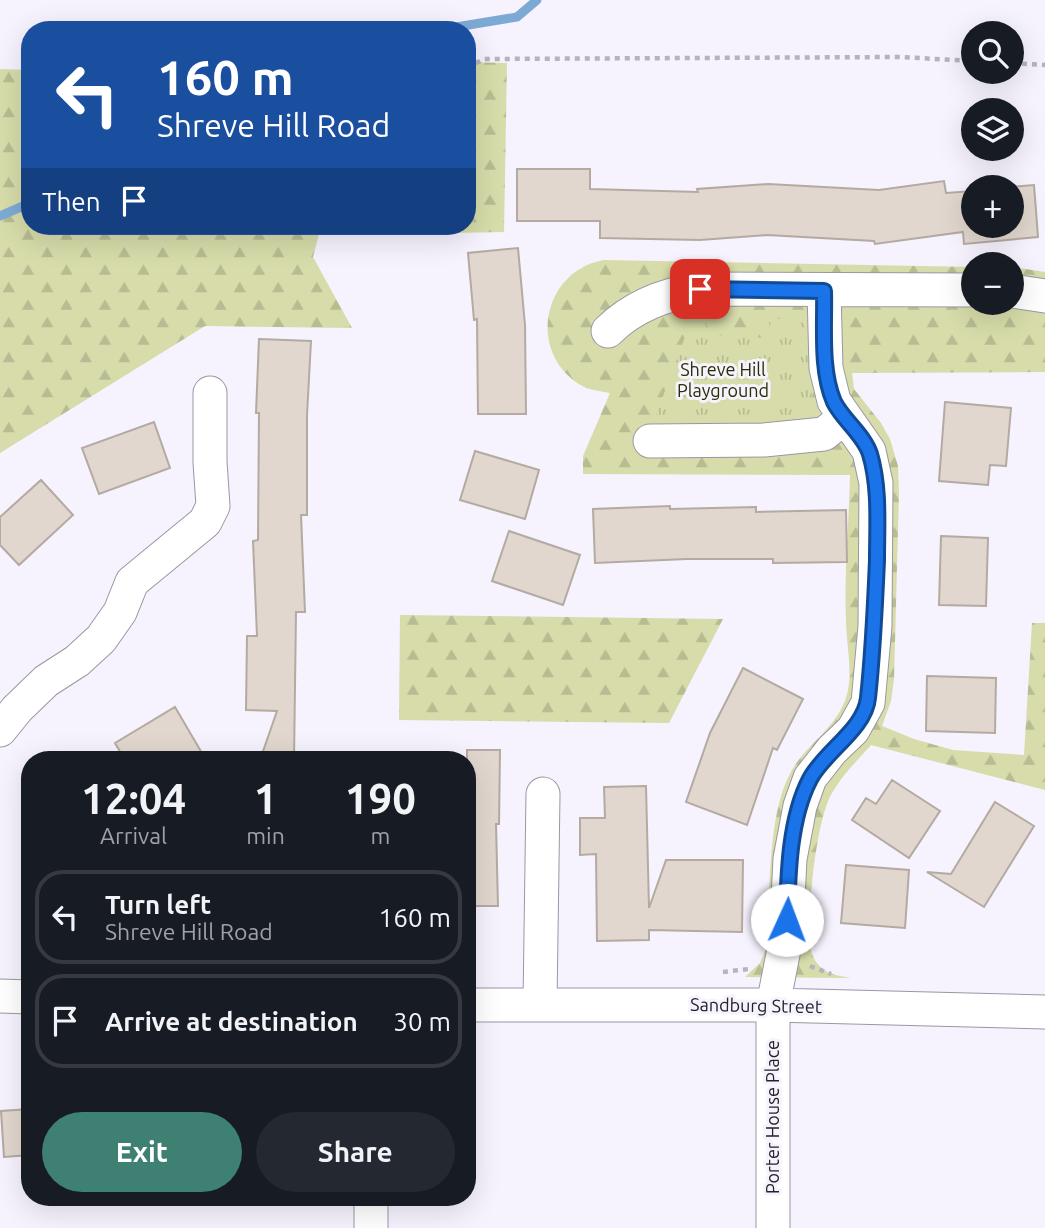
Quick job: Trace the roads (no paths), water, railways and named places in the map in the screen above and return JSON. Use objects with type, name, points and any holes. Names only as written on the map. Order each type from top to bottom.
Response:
[{"type":"street","points":[[608,331],[621,318],[638,308],[682,292],[700,289],[961,290]]},
{"type":"street","name":"Porter House Place","points":[[773,1228],[773,1005],[782,967],[790,859],[800,806],[810,778],[832,750],[853,730],[868,703],[875,626],[876,483],[869,451],[834,401],[826,368],[824,291]]},
{"type":"street","points":[[1024,293],[1045,296]]},
{"type":"street","points":[[0,730],[46,681],[78,661],[101,639],[120,611],[132,582],[205,522],[214,506],[210,462],[211,393]]},
{"type":"street","points":[[650,441],[764,440],[813,436],[824,434],[845,417]]},
{"type":"street","points":[[540,1004],[543,794]]},
{"type":"street","points":[[0,996],[21,997]]},
{"type":"street","name":"Sandburg Street","points":[[476,1005],[773,1005],[1045,1012]]},
{"type":"street","points":[[371,1206],[371,1228]]},
{"type":"waterway","points":[[476,24],[517,17],[537,0]]},
{"type":"waterway","points":[[0,216],[21,207]]},
{"type":"park label","name":"Shreve Hill Playground","points":[[723,380]]}]
